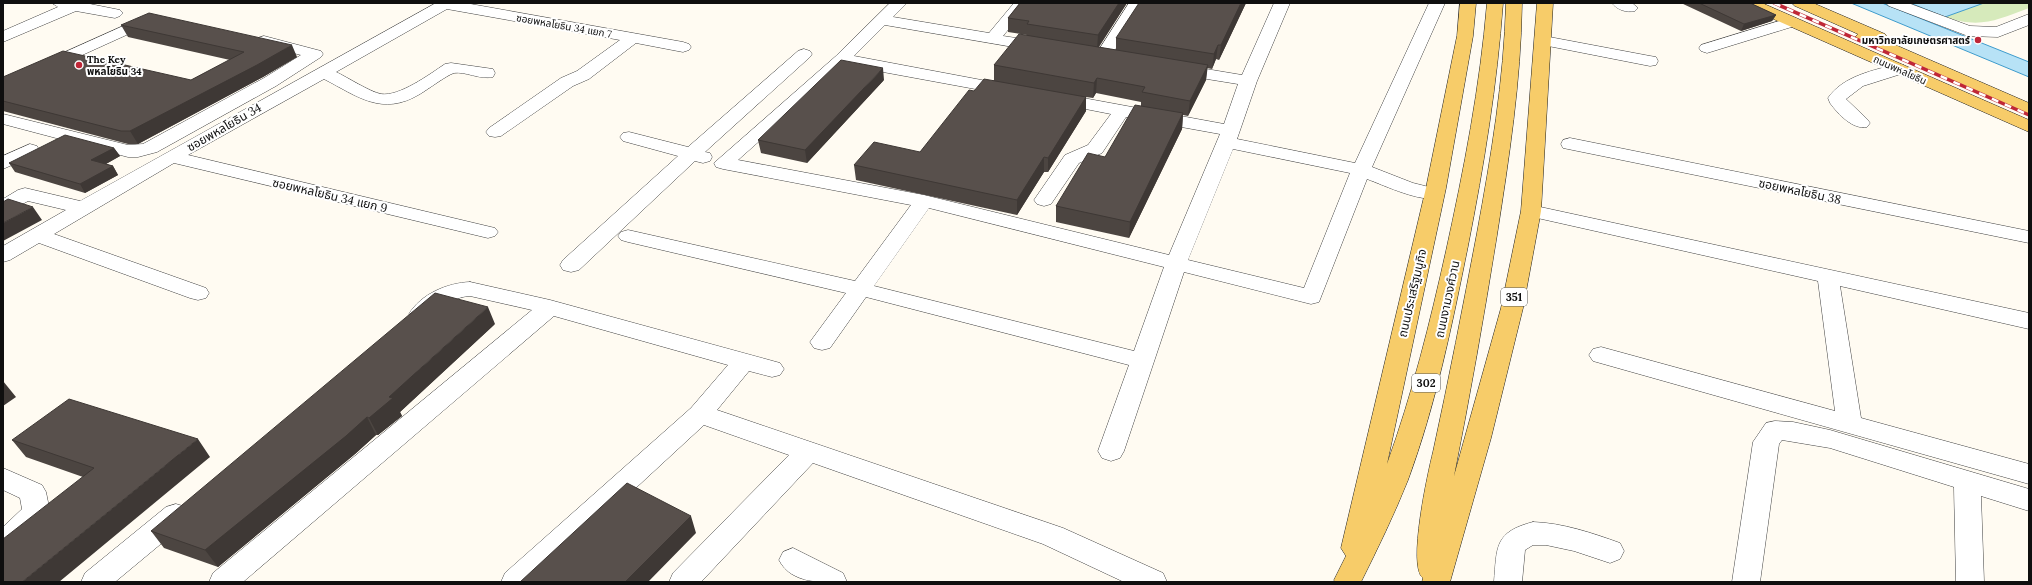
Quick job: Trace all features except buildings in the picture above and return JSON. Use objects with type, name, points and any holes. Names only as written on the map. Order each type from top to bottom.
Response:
[{"type":"main road","name":"ถนนประเสริฐมนูกิจ","points":[[1348,581],[1434,194],[1465,36],[1468,3]]},
{"type":"main road","name":"ถนนงามวงศ์วาน","points":[[1348,581],[1381,514],[1396,476],[1410,435],[1437,344],[1476,156],[1492,53],[1495,3]]},
{"type":"main road","name":"302","points":[[1431,582],[1433,525],[1438,488],[1465,362],[1499,163],[1513,48],[1514,3]]},
{"type":"main road","name":"351","points":[[1436,582],[1478,438],[1510,316],[1531,210],[1544,41],[1545,3]]},
{"type":"main road","name":"ถนนพหลโยธิน","points":[[1750,3],[2029,127]]},
{"type":"main road","name":"ถนนพหลโยธิน","points":[[1762,3],[2029,121]]},
{"type":"main road","name":"ถนนพหลโยธิน","points":[[1784,3],[2029,109]]},
{"type":"main road","name":"ถนนพหลโยธิน","points":[[1800,3],[2029,102]]},
{"type":"street","points":[[3,71],[154,3]]},
{"type":"street","points":[[724,163],[842,59],[899,3]]},
{"type":"street","points":[[993,38],[1022,3]]},
{"type":"street","points":[[1102,56],[1137,3]]},
{"type":"street","points":[[1111,451],[1176,264],[1228,136],[1248,82],[1282,3]]},
{"type":"street","points":[[630,137],[724,163],[924,201],[1311,297],[1361,170],[1437,3]]},
{"type":"street","points":[[1894,3],[1968,31],[1998,32],[2029,19]]},
{"type":"street","name":"ซอยพหลโยธิน 34 แยก 7","points":[[446,4],[683,47]]},
{"type":"street","name":"ซอยพหลโยธิน 34","points":[[3,255],[171,157],[446,4]]},
{"type":"street","points":[[3,37],[67,5],[115,13]]},
{"type":"street","points":[[3,86],[147,20],[162,18]]},
{"type":"street","points":[[881,20],[1056,49]]},
{"type":"street","points":[[1707,48],[1792,22]]},
{"type":"street","points":[[3,120],[128,151],[138,152],[150,148],[270,82],[315,54],[251,38]]},
{"type":"street","points":[[495,132],[567,82],[583,75],[633,38]]},
{"type":"street","points":[[1544,41],[1650,61]]},
{"type":"street","points":[[571,265],[691,154],[804,54]]},
{"type":"street","points":[[842,59],[1122,110],[1361,170],[1406,187],[1434,194]]},
{"type":"street","points":[[1164,67],[1248,82]]},
{"type":"street","points":[[323,72],[376,99],[390,99],[411,92],[451,68],[487,73]]},
{"type":"street","points":[[1861,123],[1839,104],[1837,98],[1843,91],[1853,84],[1898,69]]},
{"type":"street","points":[[270,82],[296,87]]},
{"type":"street","points":[[1044,200],[1072,159],[1095,149],[1122,110]]},
{"type":"street","name":"ซอยพหลโยธิน 38","points":[[1570,144],[2029,238]]},
{"type":"street","points":[[3,163],[30,150]]},
{"type":"street","name":"ซอยพหลโยธิน 34 แยก 9","points":[[171,157],[488,232]]},
{"type":"street","points":[[3,207],[25,194],[83,208]]},
{"type":"street","points":[[822,342],[924,201]]},
{"type":"street","points":[[1531,210],[2029,321]]},
{"type":"street","points":[[36,235],[198,293]]},
{"type":"street","points":[[628,236],[860,289],[1143,361]]},
{"type":"street","points":[[1828,276],[1849,423]]},
{"type":"street","points":[[401,329],[444,294],[458,288],[470,289],[550,307],[772,369]]},
{"type":"street","points":[[223,582],[550,307]]},
{"type":"street","points":[[1601,355],[2029,474]]},
{"type":"street","points":[[515,582],[700,414],[744,361]]},
{"type":"street","points":[[700,414],[1053,536],[1153,582]]},
{"type":"street","points":[[1746,582],[1766,442],[1775,430],[1793,431],[1830,439],[2029,500]]},
{"type":"street","points":[[683,582],[808,452]]},
{"type":"street","points":[[3,478],[33,492],[36,512],[20,530],[3,542]]},
{"type":"street","points":[[1967,482],[1970,582]]},
{"type":"street","points":[[95,582],[193,501]]},
{"type":"street","points":[[1508,582],[1514,543],[1523,534],[1542,532],[1610,551]]},
{"type":"street","points":[[793,560],[833,582]]},
{"type":"green space","points":[[1984,3],[2029,3],[2029,8],[1988,22],[1979,23],[1958,21],[1945,17]]},
{"type":"water","points":[[1851,3],[1882,3],[2029,62],[2029,77]]},
{"type":"water","points":[[1910,3],[1984,3],[1945,17]]},
{"type":"railway","points":[[1774,3],[2029,115]]},
{"type":"place","name":"มหาวิทยาลัยเกษตรศาสตร์","points":[[1978,40]]},
{"type":"place","name":"The Key พหลโยธิน 34","points":[[79,65]]}]
